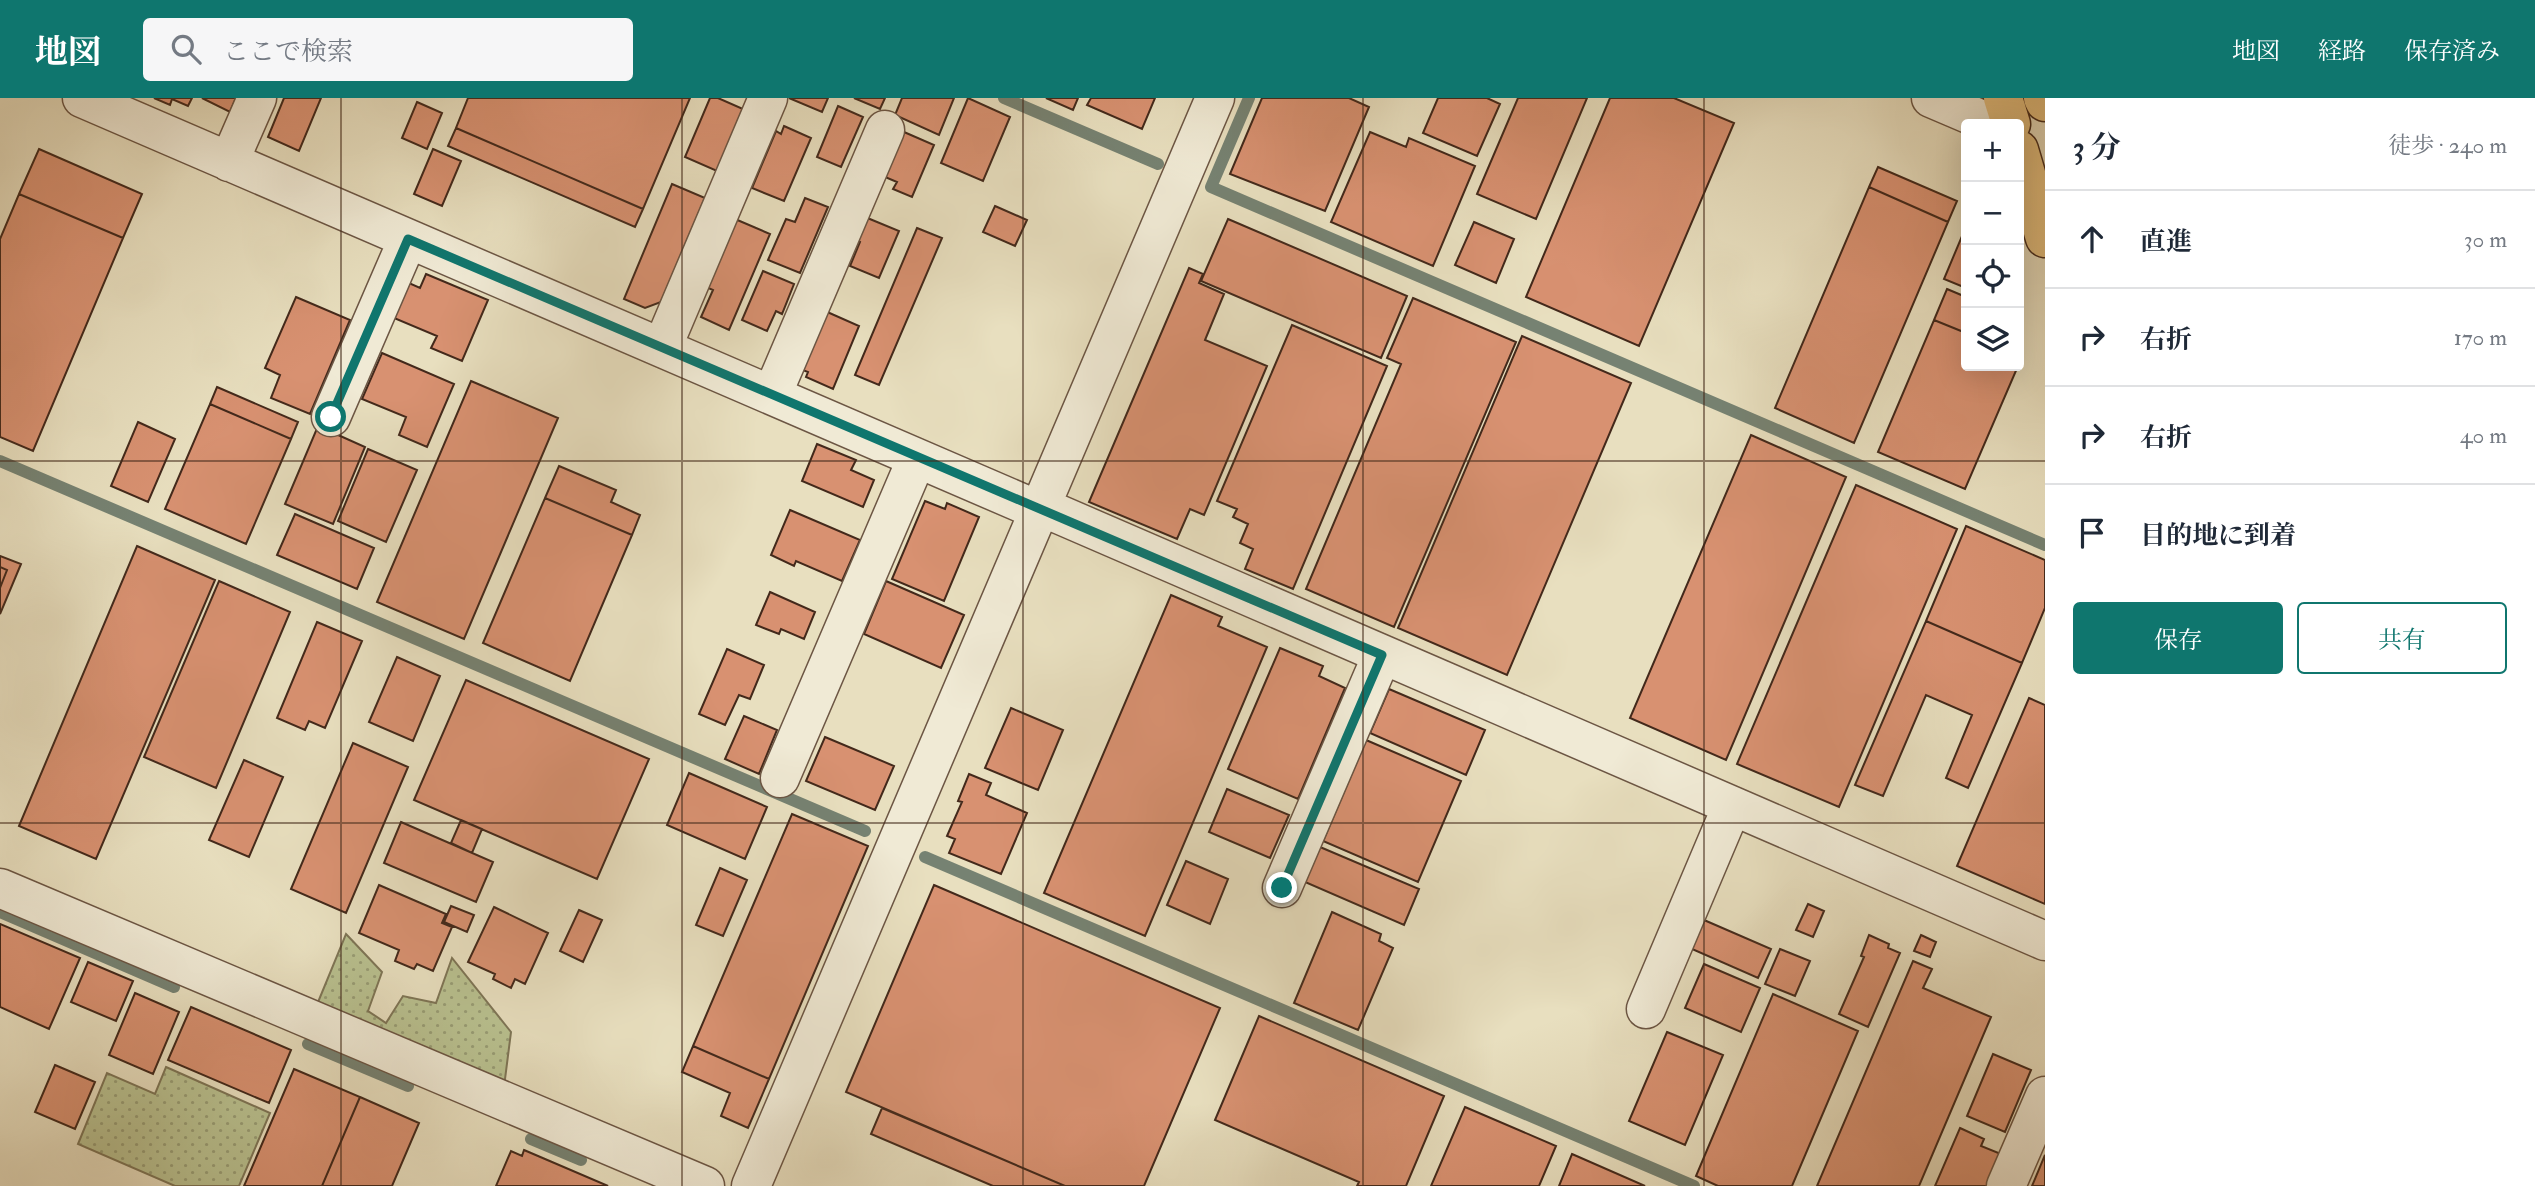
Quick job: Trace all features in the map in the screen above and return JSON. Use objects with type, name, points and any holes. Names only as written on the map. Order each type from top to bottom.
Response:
[{"type":"main road","points":[[2003,98],[2009,119]]},
{"type":"main road","points":[[2024,167],[2045,238]]},
{"type":"street","points":[[229,162],[257,98]]},
{"type":"street","points":[[662,348],[768,98]]},
{"type":"street","points":[[751,1186],[1215,98]]},
{"type":"street","points":[[1931,98],[1980,119]]},
{"type":"street","points":[[88,99],[229,162],[2045,941]]},
{"type":"street","points":[[772,395],[885,130]]},
{"type":"street","points":[[331,417],[408,239]]},
{"type":"street","points":[[780,778],[917,458]]},
{"type":"street","points":[[1282,888],[1382,655]]},
{"type":"street","points":[[1646,1009],[1732,806]]},
{"type":"street","points":[[0,888],[705,1186]]},
{"type":"street","points":[[2006,1186],[2045,1096]]},
{"type":"green space","points":[[346,934],[382,972],[368,1011],[386,1023],[403,996],[436,1003],[452,958],[511,1032],[504,1087],[316,1007]]},
{"type":"green space","points":[[166,1067],[270,1113],[239,1186],[175,1186],[78,1144],[107,1073],[155,1094]]},
{"type":"building","points":[[154,98],[192,98],[188,106],[172,99],[170,105]]},
{"type":"building","points":[[202,98],[236,98],[230,112]]},
{"type":"building","points":[[284,98],[321,98],[299,151],[268,137]]},
{"type":"building","points":[[468,98],[690,98],[643,209],[456,128]]},
{"type":"building","points":[[710,98],[718,98],[743,109],[717,171],[685,157]]},
{"type":"building","points":[[789,98],[828,98],[822,112]]},
{"type":"building","points":[[854,98],[885,98],[880,109]]},
{"type":"building","points":[[902,98],[954,98],[939,135],[895,115]]},
{"type":"building","points":[[968,98],[1010,117],[983,181],[941,163]]},
{"type":"building","points":[[1046,98],[1078,98],[1073,110]]},
{"type":"building","points":[[1091,98],[1155,98],[1142,129],[1087,105]]},
{"type":"building","points":[[1262,98],[1349,98],[1369,107],[1325,211],[1230,174]]},
{"type":"building","points":[[1438,98],[1487,98],[1500,104],[1477,156],[1423,133]]},
{"type":"building","points":[[1518,98],[1587,98],[1536,219],[1477,194]]},
{"type":"building","points":[[1610,98],[1674,98],[1734,123],[1639,346],[1526,297]]},
{"type":"building","points":[[417,102],[442,113],[427,149],[402,138]]},
{"type":"building","points":[[838,106],[863,117],[841,167],[817,157]]},
{"type":"building","points":[[784,126],[811,138],[784,201],[752,188],[776,131],[781,134]]},
{"type":"building","points":[[456,128],[643,209],[635,227],[448,146]]},
{"type":"building","points":[[904,132],[934,145],[912,197],[893,189],[897,182],[885,177]]},
{"type":"building","points":[[1370,132],[1406,147],[1409,138],[1475,166],[1433,266],[1331,222]]},
{"type":"building","points":[[39,149],[142,194],[123,238],[19,194]]},
{"type":"building","points":[[433,149],[461,161],[442,206],[414,194]]},
{"type":"building","points":[[1878,167],[1957,201],[1948,222],[1869,187]]},
{"type":"building","points":[[672,184],[705,198],[661,302],[645,308],[624,299]]},
{"type":"building","points":[[1869,187],[1948,222],[1854,443],[1775,408]]},
{"type":"building","points":[[19,194],[123,238],[33,451],[0,437],[0,239]]},
{"type":"building","points":[[805,198],[828,207],[800,273],[768,260],[786,219],[795,222]]},
{"type":"building","points":[[995,206],[1027,220],[1015,246],[983,232]]},
{"type":"building","points":[[865,217],[899,231],[879,278],[850,266],[860,242],[855,239]]},
{"type":"building","points":[[735,219],[770,234],[729,330],[701,317],[713,290],[706,287]]},
{"type":"building","points":[[1228,219],[1407,296],[1381,358],[1201,281]]},
{"type":"building","points":[[1474,222],[1514,239],[1496,283],[1455,265]]},
{"type":"building","points":[[917,228],[942,238],[879,385],[855,375]]},
{"type":"building","points":[[1961,239],[1961,286],[1944,279]]},
{"type":"building","points":[[1189,268],[1203,274],[1199,283],[1224,294],[1205,340],[1267,366],[1204,515],[1190,509],[1177,539],[1089,502]]},
{"type":"building","points":[[763,271],[794,284],[782,314],[776,311],[767,331],[742,320]]},
{"type":"building","points":[[426,274],[488,300],[462,361],[431,348],[437,336],[394,318],[409,283],[420,288]]},
{"type":"building","points":[[1947,289],[1961,295],[1961,331],[1934,320]]},
{"type":"building","points":[[296,297],[350,320],[310,414],[271,398],[280,375],[265,368]]},
{"type":"building","points":[[1413,298],[1516,342],[1394,627],[1306,589],[1401,364],[1387,358]]},
{"type":"building","points":[[825,311],[859,326],[833,389],[806,377],[808,372],[800,369]]},
{"type":"building","points":[[1934,320],[1961,331],[1961,371],[2016,371],[1965,489],[1878,452]]},
{"type":"building","points":[[1292,325],[1387,366],[1293,589],[1245,569],[1253,549],[1240,543],[1248,524],[1233,517],[1237,509],[1217,501]]},
{"type":"building","points":[[1522,336],[1631,383],[1507,675],[1398,628]]},
{"type":"building","points":[[382,353],[454,384],[427,447],[399,435],[406,417],[362,399]]},
{"type":"building","points":[[471,381],[558,418],[464,639],[377,602]]},
{"type":"building","points":[[217,387],[298,422],[291,439],[210,404]]},
{"type":"building","points":[[210,404],[291,439],[246,544],[165,509]]},
{"type":"building","points":[[138,422],[175,439],[148,502],[111,486]]},
{"type":"building","points":[[318,426],[365,447],[333,524],[285,504]]},
{"type":"building","points":[[1751,435],[1846,477],[1726,760],[1630,718]]},
{"type":"building","points":[[817,444],[856,460],[851,470],[874,480],[863,507],[802,481]]},
{"type":"building","points":[[368,449],[417,470],[386,542],[338,521]]},
{"type":"building","points":[[559,466],[616,490],[611,502],[640,515],[632,535],[545,498]]},
{"type":"building","points":[[1856,485],[1957,529],[1839,807],[1737,764]]},
{"type":"building","points":[[545,498],[632,535],[570,681],[483,643]]},
{"type":"building","points":[[925,501],[945,509],[947,503],[979,517],[944,601],[892,579]]},
{"type":"building","points":[[790,510],[860,540],[842,581],[796,561],[794,566],[771,555]]},
{"type":"building","points":[[295,514],[374,548],[357,589],[277,555]]},
{"type":"building","points":[[1966,526],[2045,560],[2045,608],[2022,663],[1926,621]]},
{"type":"building","points":[[137,546],[215,580],[96,859],[19,826]]},
{"type":"building","points":[[0,556],[21,564],[0,614],[0,588],[7,570],[0,567]]},
{"type":"building","points":[[0,567],[7,570],[0,588]]},
{"type":"building","points":[[219,581],[290,612],[216,788],[144,757]]},
{"type":"building","points":[[886,581],[964,615],[941,668],[864,634]]},
{"type":"building","points":[[770,592],[815,612],[804,639],[781,629],[779,634],[756,625]]},
{"type":"building","points":[[1171,595],[1222,617],[1218,626],[1267,647],[1145,936],[1044,893]]},
{"type":"building","points":[[1926,621],[2022,663],[1968,788],[1946,778],[1972,715],[1926,695],[1883,796],[1855,785]]},
{"type":"building","points":[[317,622],[362,641],[325,728],[309,721],[305,730],[277,718]]},
{"type":"building","points":[[1280,648],[1323,666],[1319,676],[1345,688],[1298,799],[1228,769]]},
{"type":"building","points":[[727,649],[764,665],[750,699],[739,695],[725,725],[699,714]]},
{"type":"building","points":[[397,657],[440,676],[413,741],[369,722]]},
{"type":"building","points":[[466,680],[649,759],[597,879],[414,800]]},
{"type":"building","points":[[1389,689],[1485,730],[1466,775],[1370,733]]},
{"type":"building","points":[[2029,698],[2045,705],[2045,904],[1957,866]]},
{"type":"building","points":[[1011,708],[1063,730],[1038,790],[985,768]]},
{"type":"building","points":[[744,716],[777,730],[759,774],[725,759]]},
{"type":"building","points":[[825,737],[894,766],[875,810],[806,781]]},
{"type":"building","points":[[1366,740],[1461,781],[1418,882],[1323,841]]},
{"type":"building","points":[[353,743],[408,767],[346,913],[291,889]]},
{"type":"building","points":[[244,760],[283,777],[249,857],[209,840]]},
{"type":"building","points":[[689,773],[767,807],[745,859],[667,825]]},
{"type":"building","points":[[969,774],[991,783],[986,795],[1027,813],[1001,874],[949,853],[955,839],[947,836],[962,802],[958,801]]},
{"type":"building","points":[[1227,789],[1289,815],[1270,858],[1209,832]]},
{"type":"building","points":[[792,814],[868,846],[769,1079],[693,1046]]},
{"type":"building","points":[[461,820],[482,829],[472,853],[451,843]]},
{"type":"building","points":[[401,822],[493,862],[476,902],[384,863]]},
{"type":"building","points":[[1320,847],[1419,889],[1404,925],[1305,882]]},
{"type":"building","points":[[1186,861],[1228,879],[1210,924],[1167,905]]},
{"type":"building","points":[[720,868],[747,880],[723,936],[696,925]]},
{"type":"building","points":[[379,885],[446,914],[442,923],[452,927],[433,971],[417,964],[414,969],[395,961],[399,950],[359,933]]},
{"type":"building","points":[[934,885],[1220,1008],[1144,1186],[1065,1186],[846,1092]]},
{"type":"building","points":[[1808,904],[1824,911],[1813,937],[1796,930]]},
{"type":"building","points":[[451,906],[474,915],[467,932],[444,922]]},
{"type":"building","points":[[494,907],[548,933],[525,984],[515,979],[511,988],[493,979],[495,974],[468,962]]},
{"type":"building","points":[[579,910],[602,920],[583,962],[560,951]]},
{"type":"building","points":[[1332,912],[1381,934],[1379,941],[1393,948],[1358,1030],[1294,1003]]},
{"type":"building","points":[[1704,920],[1771,949],[1758,978],[1692,949]]},
{"type":"building","points":[[0,924],[80,958],[49,1029],[0,1007]]},
{"type":"building","points":[[1869,935],[1889,944],[1888,948],[1900,953],[1868,1027],[1839,1014],[1864,957],[1861,956]]},
{"type":"building","points":[[1921,935],[1936,942],[1930,957],[1914,951]]},
{"type":"building","points":[[1780,949],[1810,961],[1795,996],[1765,984]]},
{"type":"building","points":[[1913,961],[1932,969],[1923,988],[1991,1017],[1919,1186],[1817,1186]]},
{"type":"building","points":[[88,962],[133,981],[116,1021],[71,1002]]},
{"type":"building","points":[[1704,964],[1760,988],[1741,1032],[1685,1008]]},
{"type":"building","points":[[135,993],[179,1012],[153,1074],[109,1055]]},
{"type":"building","points":[[1773,994],[1858,1031],[1792,1186],[1718,1186],[1696,1176]]},
{"type":"building","points":[[191,1007],[291,1050],[269,1103],[168,1060]]},
{"type":"building","points":[[1259,1016],[1444,1096],[1406,1186],[1357,1186],[1359,1182],[1215,1120]]},
{"type":"building","points":[[1667,1032],[1723,1055],[1685,1145],[1629,1121]]},
{"type":"building","points":[[693,1046],[769,1079],[748,1128],[721,1116],[730,1093],[682,1072]]},
{"type":"building","points":[[1993,1054],[2031,1070],[2005,1132],[1967,1116]]},
{"type":"building","points":[[55,1065],[95,1082],[75,1129],[35,1112]]},
{"type":"building","points":[[294,1069],[360,1097],[322,1186],[244,1186]]},
{"type":"building","points":[[360,1097],[419,1123],[392,1186],[322,1186]]},
{"type":"building","points":[[1465,1107],[1556,1146],[1539,1186],[1431,1186]]},
{"type":"building","points":[[882,1108],[1065,1186],[993,1186],[871,1134]]},
{"type":"building","points":[[1960,1128],[1984,1139],[1981,1146],[2001,1154],[1987,1186],[1935,1186]]},
{"type":"building","points":[[524,1150],[608,1186],[496,1186],[511,1151],[522,1156]]},
{"type":"building","points":[[1572,1154],[1645,1186],[1559,1186]]},
{"type":"building","points":[[2045,1155],[2045,1186],[2032,1186]]},
{"type":"waterway","points":[[1004,98],[1158,164]]},
{"type":"waterway","points":[[1249,98],[1211,187],[2045,545]]},
{"type":"waterway","points":[[0,461],[865,831]]},
{"type":"waterway","points":[[925,857],[1694,1186]]},
{"type":"waterway","points":[[0,912],[174,987]]},
{"type":"waterway","points":[[308,1044],[408,1086]]},
{"type":"waterway","points":[[531,1139],[581,1160]]},
{"type":"route","points":[[331,417],[408,239],[1040,511],[1042,507],[1382,655],[1282,888]]}]
